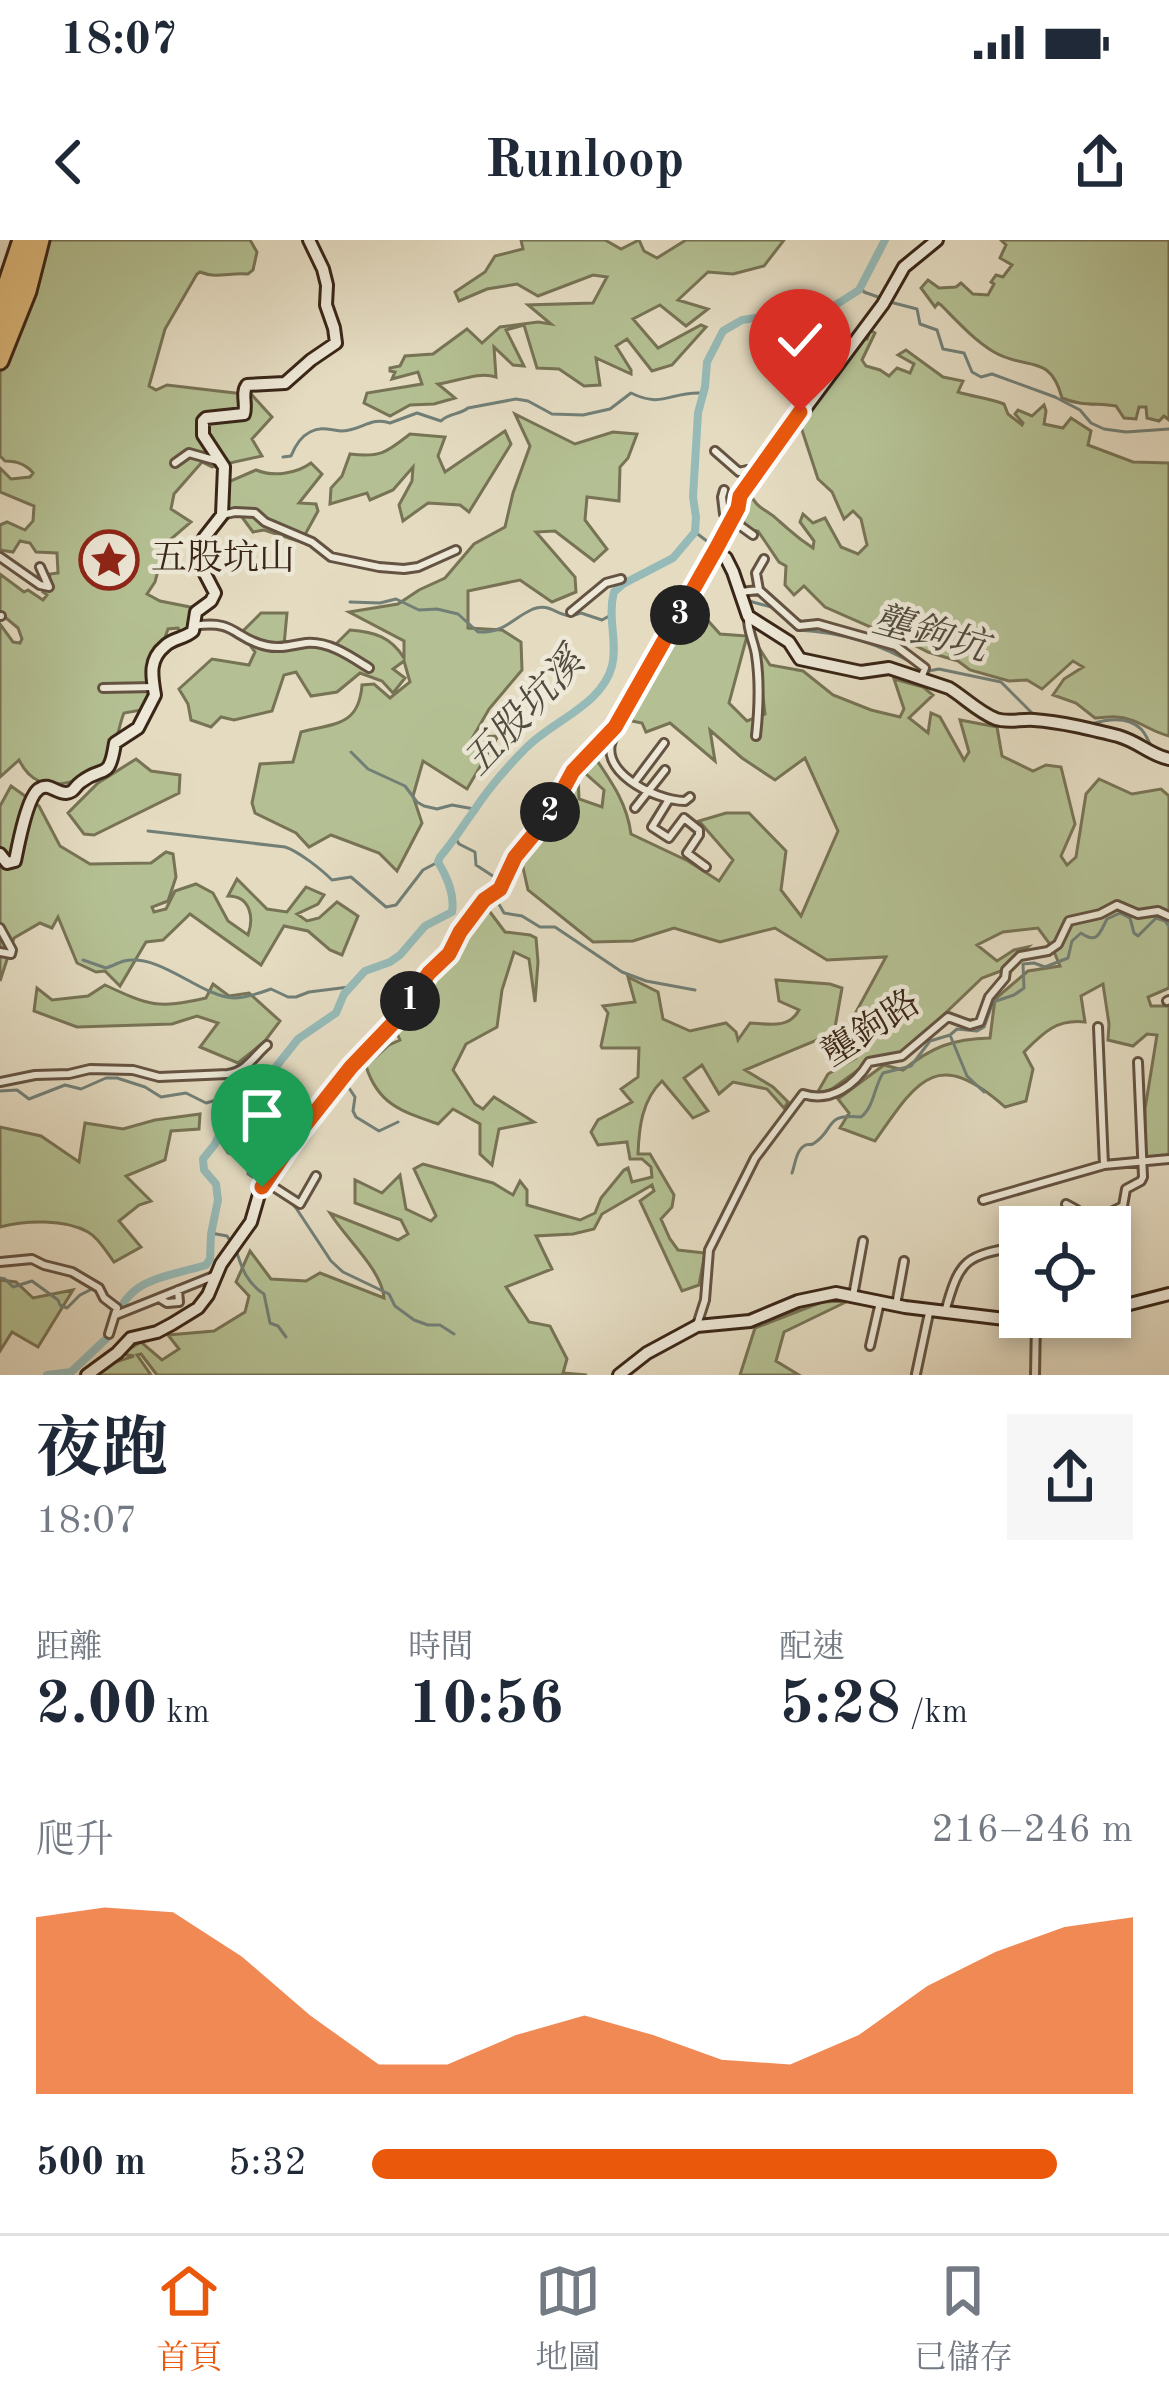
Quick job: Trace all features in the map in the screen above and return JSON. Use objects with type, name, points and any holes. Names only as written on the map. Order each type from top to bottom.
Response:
[{"type":"highway","points":[[0,361],[36,261],[30,240]]},
{"type":"highway","points":[[0,320],[30,240]]},
{"type":"highway","points":[[0,333],[5,302]]},
{"type":"main road","points":[[0,854],[7,863],[15,861],[29,800],[39,788],[72,792],[84,780],[106,771],[115,743],[143,722],[155,695],[151,671],[162,648],[193,631],[196,612],[211,601],[215,593],[202,573],[211,558],[204,538],[222,514],[222,462],[203,435],[204,419],[244,414],[247,385],[285,383],[336,344],[323,269],[309,240]]},
{"type":"main road","points":[[87,1375],[130,1338],[157,1332],[198,1308],[251,1222],[255,1201],[298,1134],[449,954],[460,932],[496,891],[552,809],[573,771],[615,727],[699,587],[740,496],[886,300],[904,267],[937,240]]},
{"type":"main road","points":[[716,548],[743,592],[748,616],[788,642],[800,659],[861,672],[889,668],[938,682],[996,719],[1080,726],[1137,742],[1169,759]]},
{"type":"main road","points":[[619,1375],[697,1326],[750,1321],[816,1296],[836,1293],[929,1310],[999,1316]]},
{"type":"main road","points":[[1131,1303],[1169,1294]]},
{"type":"street","points":[[715,451],[739,472],[756,473]]},
{"type":"street","points":[[175,463],[189,453],[222,462]]},
{"type":"street","points":[[724,490],[724,514],[753,535]]},
{"type":"street","points":[[222,514],[255,513],[331,557],[379,567],[418,567],[456,550]]},
{"type":"street","points":[[0,557],[50,587],[40,567]]},
{"type":"street","points":[[764,559],[756,573],[759,590],[799,626],[818,624],[896,646],[925,668],[920,679]]},
{"type":"street","points":[[571,612],[606,583],[620,579]]},
{"type":"street","points":[[743,592],[759,590]]},
{"type":"street","points":[[748,616],[757,666],[756,736]]},
{"type":"street","points":[[194,626],[216,622],[279,648],[315,643],[338,649],[369,668]]},
{"type":"street","points":[[103,688],[154,687]]},
{"type":"street","points":[[626,709],[609,754],[623,776],[668,801],[690,797]]},
{"type":"street","points":[[634,783],[664,743]]},
{"type":"street","points":[[635,808],[665,770]]},
{"type":"street","points":[[668,801],[652,827],[669,838],[684,818],[699,830],[687,853],[706,867]]},
{"type":"street","name":"壟鉤路","points":[[697,1326],[705,1300],[709,1250],[718,1228],[755,1158],[803,1094],[813,1098],[844,1089],[869,1062],[902,1055],[948,1017],[970,1025],[980,1022],[988,997],[1005,978],[1006,970],[1020,956],[1048,951],[1058,944],[1069,921],[1117,905],[1138,914],[1158,910],[1169,916]]},
{"type":"street","points":[[0,928],[12,950],[10,954],[0,952]]},
{"type":"street","points":[[1098,1027],[1104,1165]]},
{"type":"street","points":[[0,1082],[90,1069],[133,1070],[159,1077],[228,1074],[255,1060],[268,1045]]},
{"type":"street","points":[[1124,1206],[1126,1189],[1142,1181],[1138,1062]]},
{"type":"street","points":[[983,1200],[1104,1165],[1169,1159]]},
{"type":"street","points":[[265,1184],[300,1204],[316,1176]]},
{"type":"street","points":[[1066,1204],[1070,1206]]},
{"type":"street","points":[[853,1296],[863,1241]]},
{"type":"street","points":[[945,1312],[954,1281],[968,1260],[999,1251]]},
{"type":"street","points":[[0,1262],[32,1258],[77,1274],[99,1288],[117,1312],[109,1334]]},
{"type":"street","points":[[896,1305],[904,1261]]},
{"type":"street","points":[[117,1312],[216,1275]]},
{"type":"street","points":[[101,1298],[117,1312]]},
{"type":"street","points":[[870,1346],[880,1302]]},
{"type":"street","points":[[916,1374],[929,1310]]},
{"type":"street","points":[[1035,1375],[1036,1338]]},
{"type":"green space","points":[[43,240],[250,240],[257,252],[248,274],[197,274],[165,329],[149,386],[252,395],[272,417],[252,439],[262,456],[212,467],[202,462],[174,494],[171,509],[191,522],[165,544],[147,594],[195,608],[188,630],[168,629],[147,709],[124,713],[104,765],[87,776],[56,784],[36,779],[19,760],[0,777],[0,624],[13,642],[22,639],[18,628],[0,613],[0,574],[43,600],[50,574],[58,573],[57,553],[36,552],[30,543],[20,541],[13,552],[0,550],[0,525],[7,522],[25,530],[33,521],[34,506],[0,492],[0,468],[11,479],[33,473],[0,456],[0,364]]},
{"type":"green space","points":[[521,240],[605,240],[621,249],[639,240],[644,251],[657,258],[686,240],[784,240],[764,266],[733,274],[708,272],[678,300],[708,309],[686,326],[660,305],[633,319],[658,348],[701,325],[706,327],[672,365],[652,371],[627,339],[616,346],[631,374],[596,358],[600,385],[584,386],[559,369],[537,368],[524,325],[506,330],[524,366],[513,365],[494,347],[496,377],[438,384],[455,398],[410,405],[390,416],[364,403],[367,393],[422,384],[418,372],[392,379],[395,372],[390,368],[400,366],[405,356],[433,354],[467,329],[482,343],[500,327],[538,322],[551,324],[528,305],[593,303],[607,277],[593,275],[538,296],[517,284],[487,289],[459,301],[455,292],[485,272],[495,256],[523,249]]},
{"type":"green space","points":[[1001,240],[1169,240],[1169,420],[1147,418],[1146,407],[1139,407],[1136,419],[1124,418],[1116,406],[1062,398],[1044,368],[994,352],[941,305],[935,307],[921,288],[928,280],[939,288],[961,283],[973,294],[988,295],[996,275],[1003,277],[1012,265],[1000,258],[1006,245]]},
{"type":"green space","points":[[870,330],[875,333],[862,360],[866,366],[889,376],[897,368],[910,373],[914,364],[898,355],[906,350],[943,377],[963,381],[958,392],[1004,404],[1022,425],[1015,414],[1018,410],[1032,416],[1044,405],[1044,424],[1063,428],[1071,418],[1091,431],[1088,445],[1133,462],[1169,463],[1169,736],[1124,718],[1095,718],[1076,703],[1053,695],[1064,679],[1083,667],[1073,661],[1042,689],[1027,680],[1009,681],[928,652],[887,631],[884,623],[873,628],[825,607],[804,586],[794,595],[785,585],[786,566],[758,531],[746,529],[740,509],[749,492],[759,506],[813,548],[814,541],[800,522],[803,514],[813,523],[825,518],[841,547],[858,554],[867,545],[861,519],[853,511],[844,519],[832,492],[818,479],[800,424]]},
{"type":"green space","points":[[515,414],[575,444],[613,432],[637,434],[620,467],[619,501],[587,497],[585,520],[607,549],[594,561],[555,531],[536,532],[575,577],[576,592],[552,602],[520,580],[468,591],[468,628],[502,630],[521,642],[522,670],[489,709],[473,737],[498,736],[467,789],[423,761],[413,796],[422,823],[397,871],[379,853],[331,835],[309,847],[296,833],[255,813],[252,803],[260,764],[293,762],[301,732],[350,716],[362,685],[374,684],[390,698],[410,682],[404,661],[393,669],[405,678],[393,693],[382,681],[360,673],[337,692],[311,696],[296,672],[284,675],[272,711],[234,720],[221,717],[211,727],[191,720],[179,689],[212,659],[249,665],[255,652],[241,633],[261,613],[287,613],[284,645],[334,646],[350,630],[388,640],[404,658],[404,641],[349,612],[398,604],[445,578],[474,544],[505,527],[530,446]]},
{"type":"green space","points":[[505,431],[511,444],[469,512],[460,505],[428,503],[403,521],[399,505],[412,481],[413,467],[393,490],[370,500],[367,493],[330,504],[331,488],[342,476],[350,454],[383,452],[410,434],[445,437],[438,456],[445,472]]},
{"type":"green space","points":[[311,463],[322,474],[299,503],[316,504],[318,511],[301,542],[264,530],[253,532],[236,509],[225,508],[224,484],[256,470],[284,473]]},
{"type":"green space","points":[[693,604],[720,634],[747,636],[729,703],[747,721],[765,714],[754,640],[770,665],[803,671],[833,695],[871,710],[900,717],[904,709],[894,679],[923,687],[933,695],[909,718],[928,733],[931,713],[940,717],[964,760],[969,752],[960,720],[997,727],[1002,756],[1033,771],[1046,765],[1061,767],[1075,824],[1061,856],[1067,865],[1076,857],[1086,794],[1099,779],[1132,794],[1161,789],[1169,796],[1169,988],[1148,997],[1151,1006],[1169,1006],[1169,1156],[1145,1158],[1145,1109],[1157,1035],[1147,1034],[1133,1046],[1108,1040],[1103,984],[1081,996],[1085,1022],[1058,1025],[1024,1052],[1033,1069],[1026,1101],[1005,1107],[962,1078],[945,1075],[917,1087],[875,1141],[840,1128],[849,1113],[838,1099],[884,1065],[903,1070],[943,1046],[990,1038],[995,999],[1028,971],[1060,966],[1038,928],[1003,932],[977,945],[997,961],[1028,947],[1001,971],[982,978],[899,1054],[858,1070],[816,1095],[828,1074],[856,1058],[861,1041],[844,1034],[886,957],[827,960],[775,928],[720,942],[674,928],[633,941],[593,942],[528,890],[522,863],[558,821],[578,776],[579,799],[602,807],[604,790],[585,773],[596,759],[623,804],[631,834],[719,881],[733,860],[699,821],[726,813],[749,813],[786,851],[781,890],[801,916],[838,831],[805,758],[775,780],[710,730],[715,761],[670,723],[646,732],[642,723],[632,721],[633,701]]},
{"type":"green space","points":[[136,759],[151,771],[180,775],[179,793],[94,835],[84,834],[68,813],[98,783]]},
{"type":"green space","points":[[11,786],[39,806],[60,846],[90,864],[151,863],[166,852],[173,854],[176,877],[168,901],[152,907],[154,912],[166,909],[175,891],[196,884],[213,893],[228,921],[248,935],[249,909],[242,900],[228,896],[237,879],[267,909],[287,912],[306,887],[324,895],[318,904],[297,914],[307,921],[319,918],[337,902],[358,916],[342,955],[308,931],[284,926],[261,965],[190,914],[163,940],[146,942],[120,986],[105,971],[77,963],[58,917],[52,928],[40,923],[14,938],[0,981],[0,806]]},
{"type":"green space","points":[[487,908],[505,932],[536,938],[538,962],[535,1002],[529,959],[514,952],[497,1027],[466,1044],[453,1070],[475,1104],[483,1109],[494,1097],[534,1122],[499,1129],[492,1165],[480,1154],[480,1124],[453,1109],[438,1124],[403,1111],[377,1090],[366,1066],[400,1040],[396,1031],[430,981],[456,956]]},
{"type":"green space","points":[[628,977],[658,992],[663,1019],[690,1031],[726,1023],[738,1040],[750,1023],[784,1023],[799,1010],[779,1001],[776,980],[842,988],[834,1033],[745,1070],[773,1087],[788,1102],[784,1108],[767,1089],[733,1082],[719,1094],[702,1065],[684,1078],[708,1111],[693,1118],[662,1081],[646,1105],[638,1154],[650,1154],[674,1195],[672,1207],[661,1219],[670,1239],[678,1250],[705,1253],[699,1285],[682,1291],[640,1201],[654,1191],[652,1185],[602,1214],[594,1229],[536,1236],[552,1269],[506,1287],[529,1322],[550,1326],[567,1359],[563,1373],[587,1375],[157,1375],[141,1354],[137,1355],[151,1375],[94,1375],[134,1356],[121,1354],[141,1342],[162,1360],[179,1349],[168,1335],[214,1331],[245,1312],[249,1296],[236,1282],[250,1251],[271,1279],[306,1281],[320,1273],[384,1298],[370,1266],[330,1213],[398,1240],[408,1234],[401,1220],[355,1203],[355,1180],[382,1193],[400,1175],[406,1209],[431,1221],[436,1216],[414,1169],[423,1164],[493,1183],[513,1195],[520,1181],[527,1190],[527,1205],[580,1220],[595,1213],[624,1170],[628,1168],[632,1182],[652,1177],[651,1167],[642,1159],[630,1159],[627,1142],[598,1145],[591,1132],[598,1120],[632,1102],[621,1089],[638,1077],[639,1048],[601,1046],[608,1013],[603,1006],[635,1002]]},
{"type":"green space","points":[[213,984],[229,996],[249,993],[280,1021],[238,1063],[200,1047],[218,1023],[197,1016],[172,1024],[77,1027],[34,1011],[37,988],[52,1000],[88,996],[105,985],[144,1001],[176,1004],[206,998]]},
{"type":"green space","points":[[200,1114],[199,1129],[171,1131],[165,1160],[126,1176],[151,1201],[119,1221],[141,1247],[114,1262],[96,1238],[79,1228],[45,1222],[0,1227],[0,1127],[41,1136],[79,1162],[85,1123],[123,1129]]},
{"type":"green space","points":[[0,1280],[16,1282],[33,1298],[73,1290],[38,1347],[12,1332],[0,1351]]},
{"type":"green space","points":[[848,1301],[784,1332],[776,1361],[799,1375],[740,1375],[755,1328],[822,1302]]},
{"type":"waterway","name":"五股坑溪","points":[[117,1317],[142,1286],[206,1265],[210,1259],[218,1200],[216,1184],[204,1170],[203,1159],[236,1098],[271,1073],[298,1039],[336,1013],[344,994],[365,971],[390,962],[425,926],[452,912],[440,857],[512,763],[537,738],[587,702],[606,680],[614,657],[614,592],[673,558],[695,532],[698,413],[707,362],[723,331],[742,320],[834,306],[859,290],[885,240]]},
{"type":"waterway","points":[[861,287],[881,298]]},
{"type":"waterway","points":[[890,302],[917,309],[920,324],[937,330],[943,349],[964,353],[972,372],[981,377],[992,374],[1055,397],[1104,429],[1169,429]]},
{"type":"waterway","points":[[283,457],[291,456],[301,439],[314,430],[348,430],[417,413],[441,421],[468,408],[516,399],[552,414],[583,415],[610,409],[631,393],[660,400],[702,393]]},
{"type":"waterway","name":"壟鉤坑","points":[[695,532],[712,545]]},
{"type":"waterway","points":[[350,602],[396,599],[419,610],[458,614],[478,632],[501,628],[540,607],[602,620],[611,615]]},
{"type":"waterway","name":"壟鉤坑","points":[[749,601],[771,607],[797,630],[861,641],[919,667]]},
{"type":"waterway","name":"壟鉤坑","points":[[928,671],[939,669],[1001,682],[1035,716]]},
{"type":"waterway","name":"壟鉤坑","points":[[1091,724],[1130,722],[1143,731],[1152,747]]},
{"type":"waterway","points":[[351,752],[368,769],[405,786],[424,806],[474,809]]},
{"type":"waterway","points":[[148,831],[285,847],[332,880],[351,877],[386,907],[396,905],[423,870],[438,862]]},
{"type":"waterway","points":[[456,839],[475,852],[476,865],[499,880],[498,884]]},
{"type":"waterway","points":[[496,899],[504,913],[522,916],[540,927],[555,927],[622,972],[695,990]]},
{"type":"waterway","points":[[792,1173],[801,1148],[820,1139],[835,1120],[865,1113],[883,1073],[911,1066],[930,1041],[957,1029],[984,1027],[993,1002],[1024,988],[1023,964],[1045,967],[1068,958],[1072,941],[1081,933],[1095,937],[1107,919],[1120,913],[1130,918],[1138,936],[1156,918],[1169,926]]},
{"type":"waterway","points":[[83,960],[106,968],[124,961],[152,963],[234,998],[271,989],[296,997],[349,987]]},
{"type":"waterway","points":[[950,1035],[967,1076],[984,1092]]},
{"type":"waterway","points":[[0,1091],[17,1090],[29,1099],[65,1085],[81,1089],[117,1078],[161,1097],[186,1093],[206,1103],[235,1100]]},
{"type":"waterway","points":[[349,1088],[355,1097],[356,1117],[379,1131],[398,1122]]},
{"type":"waterway","points":[[218,1138],[228,1153],[249,1163],[248,1174],[278,1193]]},
{"type":"waterway","points":[[286,1197],[343,1272],[389,1294],[395,1306],[414,1320],[440,1325],[454,1334]]},
{"type":"waterway","points":[[211,1233],[227,1236],[231,1242]]},
{"type":"waterway","points":[[236,1250],[246,1275],[264,1294],[270,1323],[286,1337]]},
{"type":"waterway","points":[[0,1278],[13,1287],[32,1281],[67,1308],[92,1289],[99,1293]]},
{"type":"waterway","name":"五股坑溪","points":[[47,1375],[71,1372],[111,1331]]},
{"type":"place","name":"五股坑山","points":[[109,560]]},
{"type":"route","points":[[262,1187],[351,1067],[449,954],[484,900],[500,889],[515,857],[548,817],[573,771],[615,727],[716,549],[740,496],[800,412]]}]
